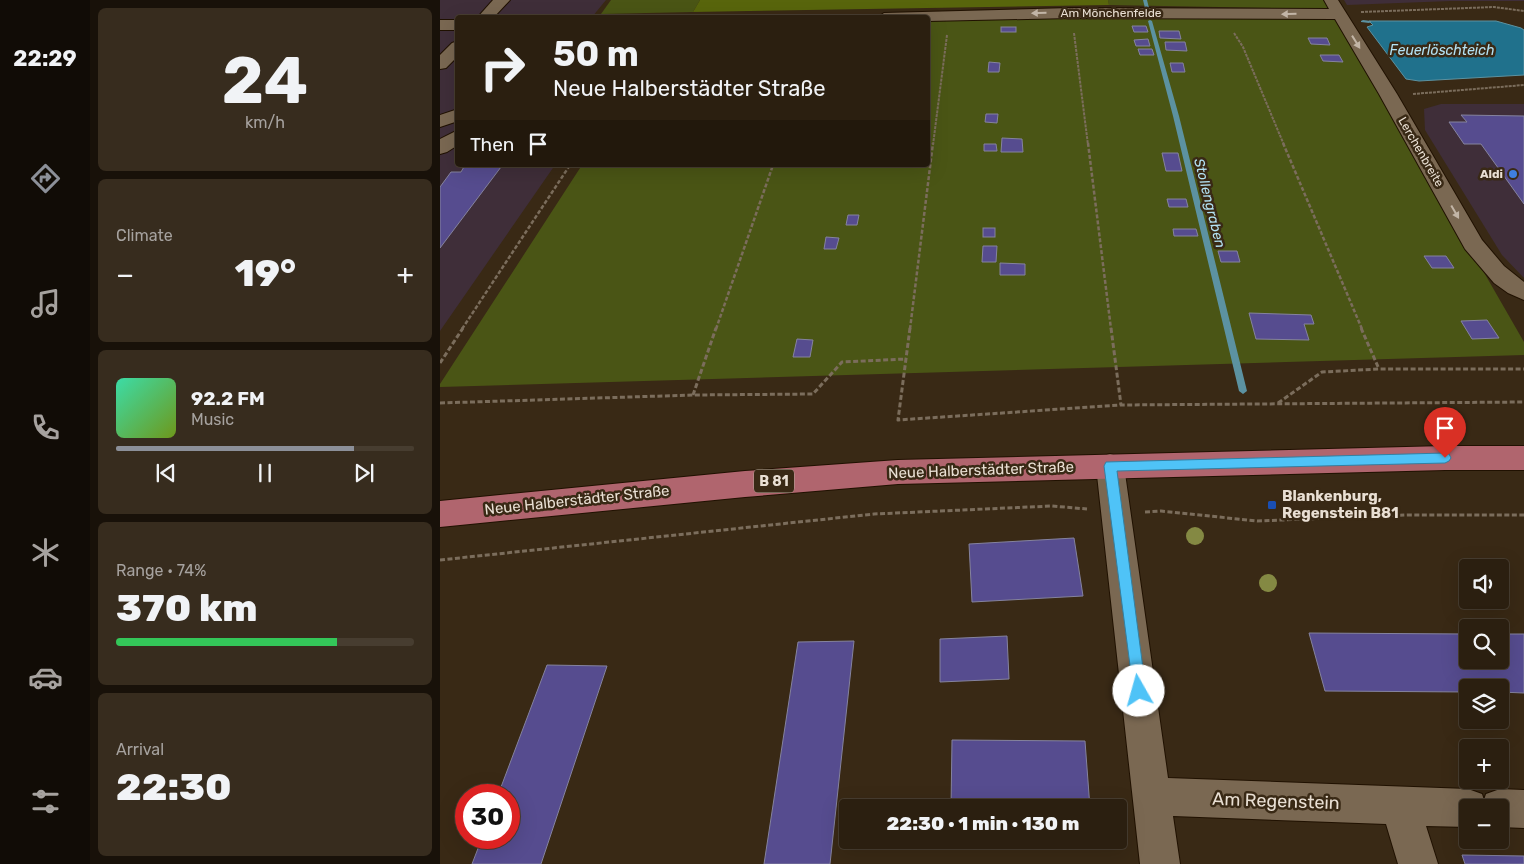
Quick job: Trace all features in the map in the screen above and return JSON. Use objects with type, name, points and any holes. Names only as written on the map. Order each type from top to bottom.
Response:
[{"type":"main road","name":"Neue Halberstädter Straße","points":[[440,514],[825,477],[1110,466],[1445,458],[1524,458]]},
{"type":"street","points":[[487,15],[502,0]]},
{"type":"street","name":"Am Mönchenfelde","points":[[930,16],[1071,13],[1223,14],[1335,7]]},
{"type":"street","name":"Lerchenbreite","points":[[1335,7],[1388,94],[1473,244],[1487,264],[1512,286],[1524,292]]},
{"type":"street","points":[[440,26],[455,25]]},
{"type":"street","points":[[440,64],[455,49]]},
{"type":"street","points":[[440,121],[455,115]]},
{"type":"street","points":[[440,148],[455,138]]},
{"type":"street","points":[[1110,466],[1160,864]]},
{"type":"street","name":"Am Regenstein","points":[[1152,796],[1459,808]]},
{"type":"street","points":[[1400,806],[1418,864]]},
{"type":"street","points":[[1509,808],[1524,809]]},
{"type":"path","points":[[1335,7],[1494,7],[1524,10]]},
{"type":"path","points":[[1071,13],[1121,405]]},
{"type":"path","points":[[1223,14],[1243,47],[1379,369]]},
{"type":"path","points":[[950,15],[898,420],[1121,405],[1524,402]]},
{"type":"path","points":[[1388,94],[1524,85]]},
{"type":"path","points":[[440,363],[569,167]]},
{"type":"path","points":[[693,395],[772,167]]},
{"type":"path","points":[[440,403],[693,395],[813,394],[842,362],[906,359]]},
{"type":"path","points":[[1277,404],[1322,372],[1379,369],[1524,369]]},
{"type":"path","points":[[440,560],[874,514],[1052,506],[1116,512],[1161,512],[1257,521],[1407,515],[1524,515]]},
{"type":"shaded area","points":[[440,0],[606,0],[594,15],[455,15],[455,167],[554,167],[440,331]]},
{"type":"shaded area","points":[[1344,0],[1524,1],[1451,1],[1347,5]]},
{"type":"shaded area","points":[[1441,104],[1524,104],[1524,278],[1502,255],[1425,130],[1424,109]]},
{"type":"green space","points":[[611,0],[700,0],[693,12],[601,14]]},
{"type":"green space","points":[[700,0],[1108,0],[1109,5],[693,12]]},
{"type":"green space","points":[[1108,0],[1328,0],[1333,9],[1109,5]]},
{"type":"green space","points":[[986,17],[1337,17],[1524,342],[1524,355],[440,387],[440,384],[581,167],[930,167],[930,19]]},
{"type":"water","name":"Feuerlöschteich","points":[[1369,21],[1496,21],[1521,28],[1524,30],[1524,75],[1419,81],[1406,79],[1367,27],[1373,25]]},
{"type":"building","points":[[1132,26],[1146,26],[1148,32],[1134,32]]},
{"type":"building","points":[[1001,27],[1016,27],[1016,32],[1001,32]]},
{"type":"building","points":[[1159,31],[1179,31],[1181,39],[1160,38]]},
{"type":"building","points":[[1308,38],[1327,38],[1330,45],[1311,44]]},
{"type":"building","points":[[1148,39],[1150,46],[1136,46],[1134,40]]},
{"type":"building","points":[[1165,42],[1185,42],[1187,51],[1166,50]]},
{"type":"building","points":[[1138,49],[1152,49],[1154,55],[1140,55]]},
{"type":"building","points":[[1320,55],[1339,55],[1343,62],[1323,61]]},
{"type":"building","points":[[989,62],[1000,63],[999,72],[988,72]]},
{"type":"building","points":[[1170,63],[1183,63],[1185,72],[1172,72]]},
{"type":"building","points":[[986,114],[998,114],[997,123],[985,122]]},
{"type":"building","name":"Aldi","points":[[1461,115],[1524,116],[1524,204],[1481,144],[1464,144],[1449,122],[1467,122]]},
{"type":"building","points":[[1002,138],[1022,139],[1023,152],[1001,152]]},
{"type":"building","points":[[984,144],[996,144],[997,151],[984,151]]},
{"type":"building","points":[[1162,153],[1178,153],[1182,171],[1166,171]]},
{"type":"building","points":[[464,167],[501,167],[440,248],[440,187],[451,172],[461,172]]},
{"type":"building","points":[[1167,199],[1186,199],[1188,207],[1169,207]]},
{"type":"building","points":[[848,215],[859,215],[857,225],[846,225]]},
{"type":"building","points":[[983,228],[995,228],[995,237],[983,237]]},
{"type":"building","points":[[1173,229],[1196,229],[1198,236],[1174,236]]},
{"type":"building","points":[[826,237],[839,238],[836,249],[824,249]]},
{"type":"building","points":[[983,246],[997,246],[996,262],[982,262]]},
{"type":"building","points":[[1218,251],[1237,251],[1240,262],[1221,262]]},
{"type":"building","points":[[1424,256],[1446,256],[1454,268],[1432,268]]},
{"type":"building","points":[[1000,263],[1025,264],[1025,275],[1000,275]]},
{"type":"building","points":[[1249,313],[1311,315],[1314,324],[1304,324],[1309,340],[1256,339]]},
{"type":"building","points":[[1487,320],[1499,338],[1472,339],[1461,321]]},
{"type":"building","points":[[797,339],[813,340],[810,357],[793,357]]},
{"type":"building","points":[[1074,538],[1083,596],[972,602],[969,544]]},
{"type":"building","points":[[1309,633],[1459,634],[1459,669],[1509,669],[1509,634],[1524,634],[1524,693],[1509,692],[1509,679],[1459,679],[1459,692],[1325,691]]},
{"type":"building","points":[[1007,636],[1009,679],[940,682],[940,639]]},
{"type":"building","points":[[854,641],[830,864],[764,864],[798,642]]},
{"type":"building","points":[[547,665],[607,666],[541,864],[472,864],[478,849],[520,849],[520,784],[502,784]]},
{"type":"building","points":[[952,740],[1085,741],[1089,799],[951,799]]},
{"type":"building","points":[[1462,855],[1524,856],[1524,864],[1465,864]]},
{"type":"waterway","name":"Stollengraben","points":[[1145,0],[1147,7]]},
{"type":"waterway","name":"Stollengraben","points":[[1150,21],[1176,116],[1243,391]]},
{"type":"waterway","points":[[1363,21],[1369,22]]},
{"type":"place","name":"Aldi","points":[[1513,174]]},
{"type":"place","name":"Blankenburg, Regenstein B81","points":[[1272,505]]},
{"type":"route","points":[[1139,691],[1110,466],[1445,458]]}]
